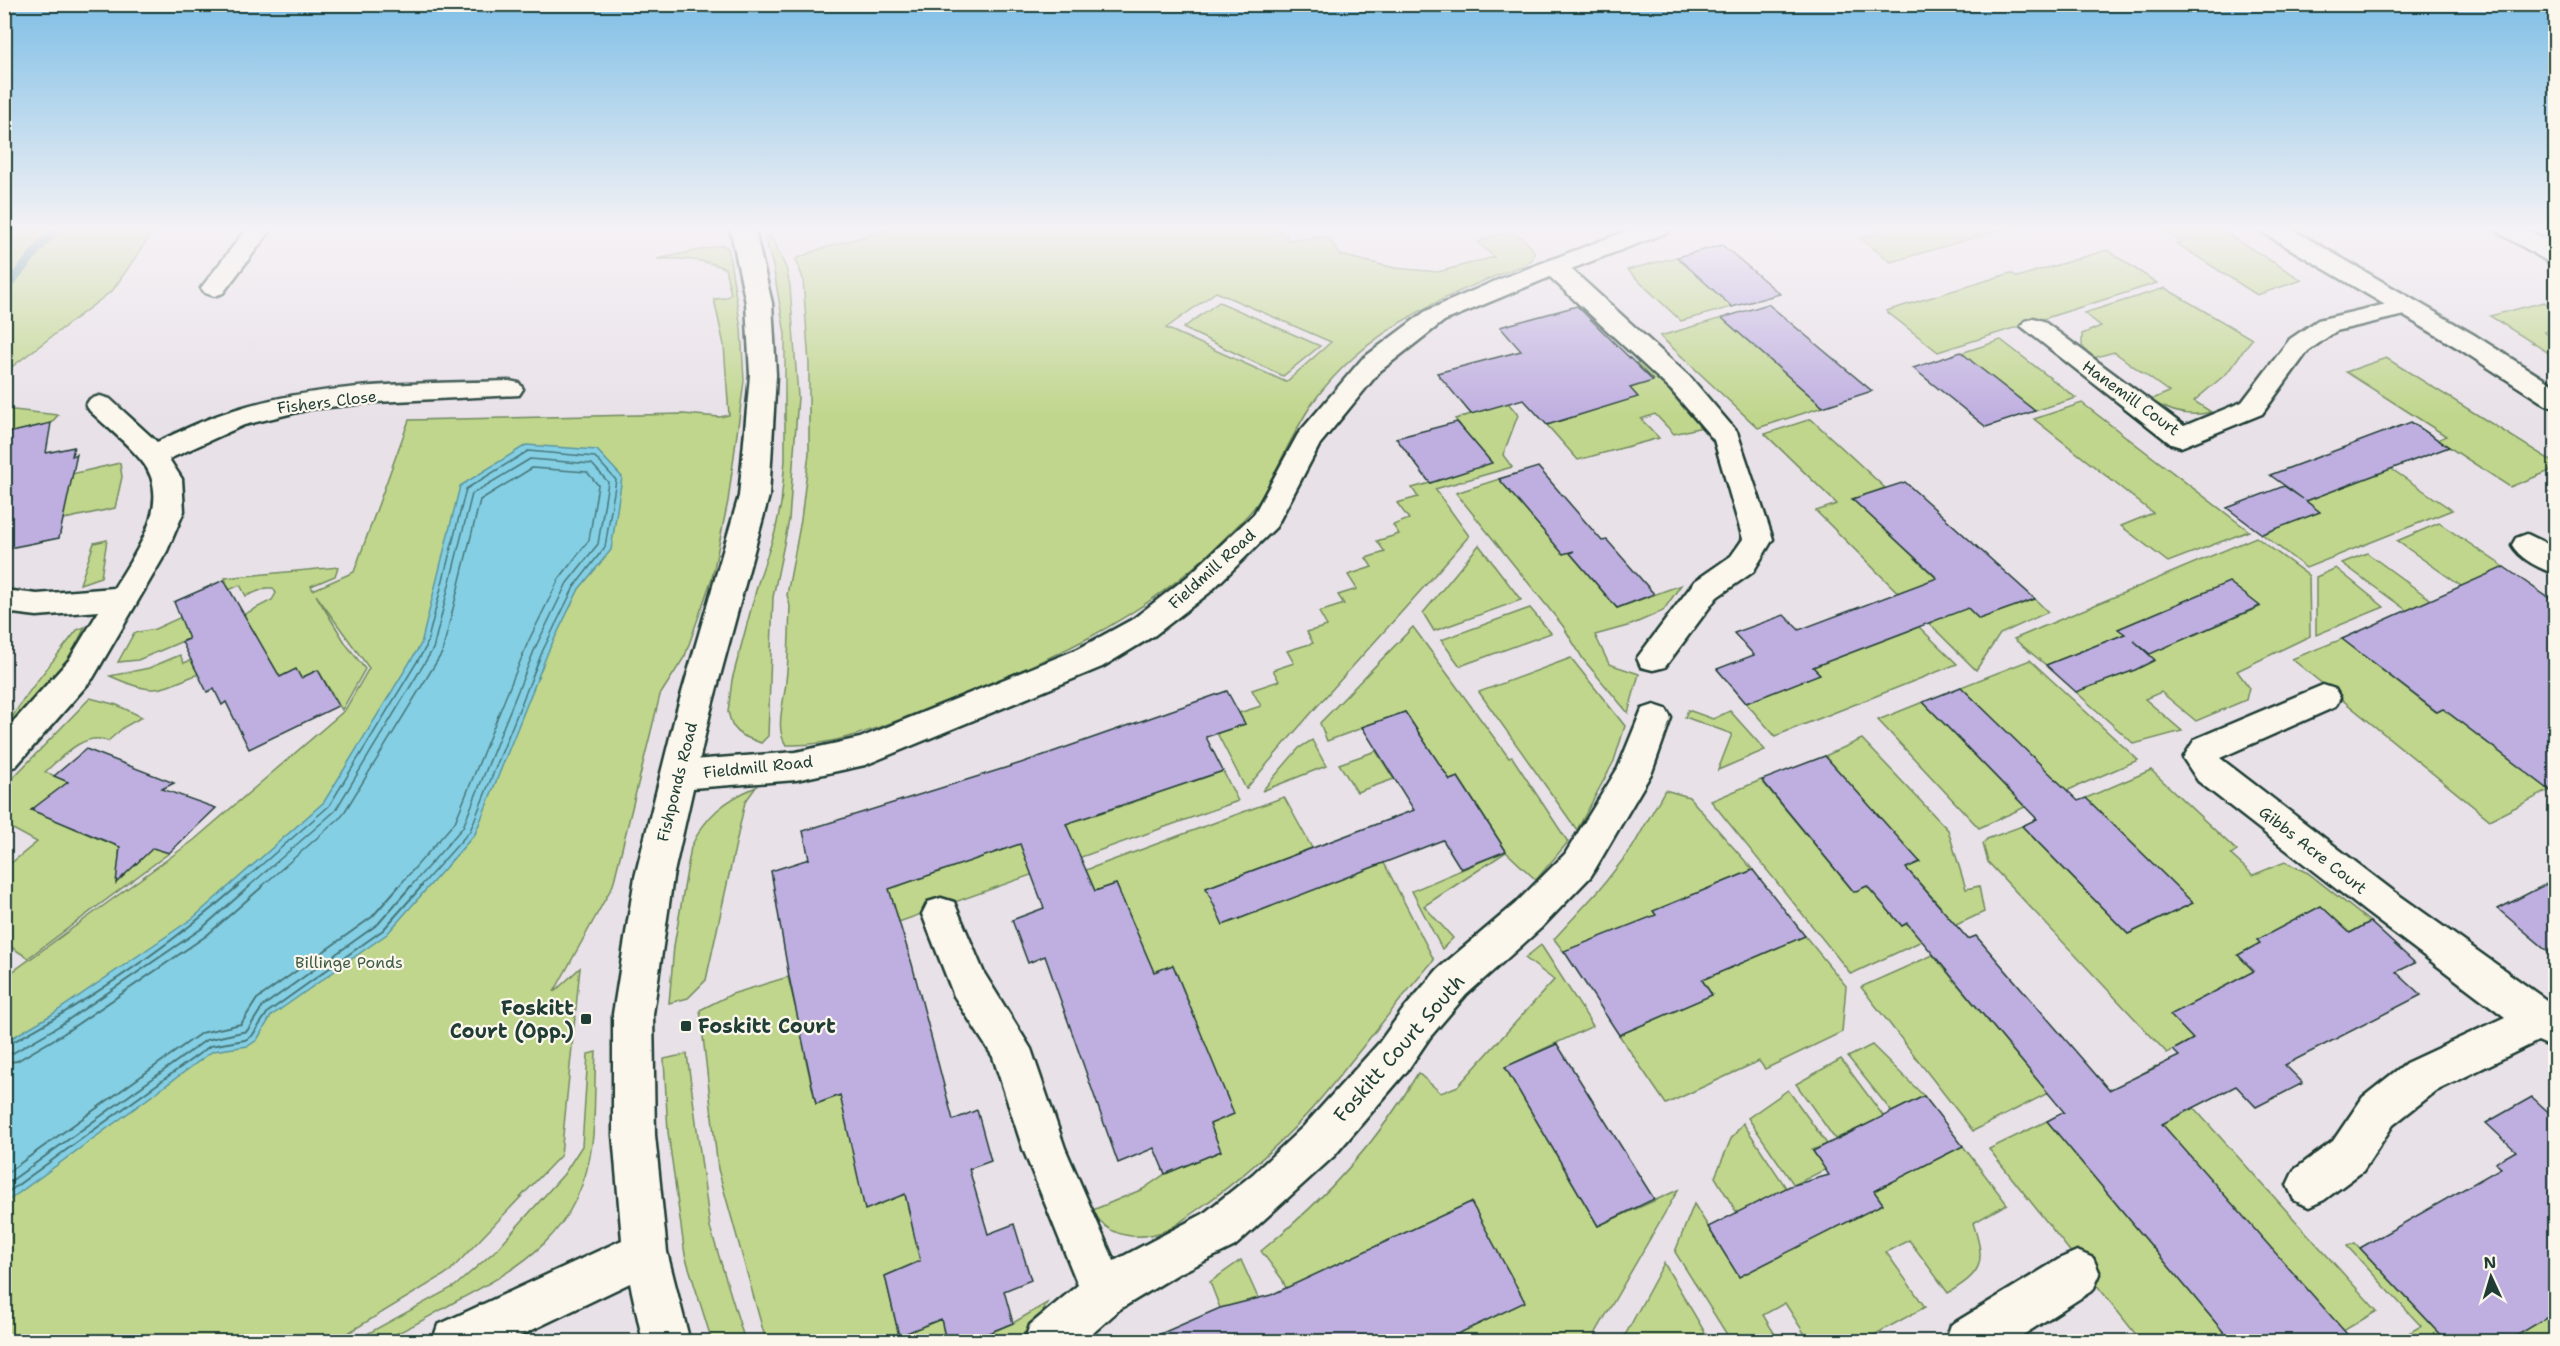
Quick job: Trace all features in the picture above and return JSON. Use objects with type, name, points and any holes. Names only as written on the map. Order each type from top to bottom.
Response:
[{"type":"street","name":"Fishponds Road","points":[[667,1341],[645,1252],[634,1135],[633,1014],[654,877],[754,496],[763,375],[759,303],[756,290]]},
{"type":"street","name":"Fieldmill Road","points":[[679,775],[796,766],[865,751],[1090,658],[1144,627],[1198,585],[1265,520],[1308,440],[1371,364],[1436,316],[1496,290]]},
{"type":"street","points":[[1579,290],[1681,384],[1727,438],[1758,539],[1742,564],[1706,589],[1653,658]]},
{"type":"street","points":[[2377,290],[2556,399]]},
{"type":"street","name":"Hanemill Court","points":[[2034,326],[2181,438],[2252,408],[2299,345],[2327,325],[2408,308]]},
{"type":"street","name":"Fishers Close","points":[[153,456],[244,416],[296,403],[374,395],[509,389]]},
{"type":"street","points":[[4,756],[81,669],[152,551],[169,511],[167,480],[153,456],[100,405]]},
{"type":"street","points":[[2528,545],[2556,562]]},
{"type":"street","points":[[4,602],[37,605],[125,598]]},
{"type":"street","name":"Gibbs Acre Court","points":[[2323,698],[2207,749],[2200,758],[2210,771],[2379,901],[2548,1025]]},
{"type":"street","name":"Foskitt Court South","points":[[1047,1341],[1104,1293],[1162,1258],[1218,1230],[1268,1189],[1319,1140],[1392,1057],[1416,1024],[1452,982],[1528,916],[1578,865],[1634,772],[1654,718]]},
{"type":"street","points":[[942,914],[968,983],[1011,1049],[1044,1149],[1104,1293]]},
{"type":"street","name":"Gibbs Acre Court","points":[[2309,1185],[2348,1155],[2378,1111],[2421,1077],[2548,1025]]},
{"type":"street","points":[[455,1341],[645,1252]]},
{"type":"street","points":[[1968,1341],[2077,1274]]},
{"type":"green space","points":[[5,290],[113,290],[113,290],[5,372]]},
{"type":"green space","name":"Billinge Ponds","points":[[730,290],[735,290],[741,328],[744,381],[728,501],[712,578],[685,656],[660,695],[613,885],[554,992],[580,968],[561,1155],[449,1272],[335,1341],[5,1341],[4,978],[194,840],[345,710],[369,668],[316,595],[346,644],[365,669],[342,710],[318,670],[301,678],[296,670],[280,677],[268,656],[261,659],[239,617],[272,600],[276,593],[273,588],[266,588],[246,596],[240,585],[229,590],[225,578],[338,567],[335,576],[311,586],[313,590],[354,572],[409,420],[683,414],[720,417],[729,415],[724,345],[714,299],[725,298],[731,294]]},
{"type":"green space","points":[[777,290],[790,290],[798,397],[789,520],[773,597],[768,736],[761,743],[741,735],[732,725],[728,712],[732,680],[781,504],[785,460],[785,334]]},
{"type":"green space","points":[[804,290],[1464,290],[1438,301],[1383,334],[1335,376],[1299,424],[1261,498],[1249,514],[1193,568],[1124,618],[1049,658],[896,721],[842,739],[805,745],[786,745],[780,722],[788,653],[790,606],[787,595],[801,520],[809,453],[809,364]],"holes":[[[1216,292],[1331,342],[1286,382],[1166,328]]]},
{"type":"green space","points":[[1648,290],[1713,290],[1732,307],[1681,321]]},
{"type":"green space","points":[[1956,290],[2135,290],[1938,352],[1886,311]]},
{"type":"green space","points":[[2159,290],[2168,290],[2252,339],[2227,373],[2194,401],[2211,412],[2187,414],[2150,400],[2169,392],[2114,352],[2093,358],[2082,346],[2082,334],[2101,326],[2084,313]]},
{"type":"green space","points":[[2249,290],[2273,290],[2257,295]]},
{"type":"green space","points":[[1219,302],[1320,346],[1283,376],[1183,328]]},
{"type":"green space","points":[[2544,302],[2555,309],[2555,329],[2544,332],[2555,340],[2555,357],[2490,316]]},
{"type":"green space","points":[[1722,318],[1823,407],[1758,428],[1660,336]]},
{"type":"green space","points":[[2001,340],[2076,398],[2035,411],[1961,353]]},
{"type":"green space","points":[[2386,358],[2555,463],[2555,469],[2510,487],[2438,440],[2446,436],[2346,372]]},
{"type":"green space","points":[[1640,362],[1692,412],[1702,427],[1674,434],[1655,414],[1641,419],[1659,438],[1578,460],[1547,425],[1623,401],[1615,393],[1653,380],[1636,363]]},
{"type":"green space","points":[[1490,381],[1518,415],[1503,455],[1512,467],[1435,489],[1469,536],[1246,789],[1217,733],[1245,724],[1239,713],[1261,706],[1252,690],[1279,681],[1273,670],[1294,663],[1287,651],[1313,643],[1307,632],[1327,626],[1319,612],[1344,604],[1338,595],[1357,589],[1348,575],[1372,567],[1366,558],[1385,552],[1377,541],[1399,534],[1393,525],[1409,519],[1397,503],[1418,497],[1412,488],[1430,483],[1461,426],[1455,419],[1471,414],[1459,399]]},
{"type":"green space","points":[[2082,403],[2249,531],[2168,562],[2121,526],[2153,513],[2034,419]]},
{"type":"green space","points":[[5,409],[58,415],[51,423],[5,434]]},
{"type":"green space","points":[[1811,419],[1885,488],[1853,499],[1979,619],[2035,599],[2048,612],[2000,634],[1976,670],[1816,511],[1837,504],[1765,434]]},
{"type":"green space","points":[[120,463],[122,477],[115,508],[37,525],[36,482]]},
{"type":"green space","points":[[2390,468],[2452,510],[2306,568],[2262,534],[2319,512],[2306,501]]},
{"type":"green space","points":[[1499,479],[1563,554],[1569,552],[1617,608],[1681,585],[1663,611],[1631,625],[1595,635],[1609,664],[1639,674],[1628,713],[1583,659],[1563,626],[1456,493]]},
{"type":"green space","points":[[2439,523],[2504,567],[2518,626],[2397,541]]},
{"type":"green space","points":[[2256,537],[2309,576],[2310,636],[2237,671],[2249,687],[2246,700],[2196,721],[2161,692],[2145,699],[2182,731],[2134,744],[2076,692],[2154,660],[2148,654],[2260,607],[2229,582],[2119,629],[2125,634],[2046,665],[2014,639]]},
{"type":"green space","points":[[107,540],[101,577],[80,584],[94,543]]},
{"type":"green space","points":[[1479,545],[1521,600],[1434,631],[1423,613]]},
{"type":"green space","points":[[2367,553],[2486,640],[2555,719],[2342,563]]},
{"type":"green space","points":[[2336,568],[2384,607],[2316,635],[2316,577]]},
{"type":"green space","points":[[1530,608],[1551,633],[1460,666],[1441,640]]},
{"type":"green space","points":[[181,617],[202,633],[138,660],[118,662],[134,633],[155,629]]},
{"type":"green space","points":[[85,627],[62,672],[5,736],[7,727],[35,683],[77,630]]},
{"type":"green space","points":[[1413,627],[1509,758],[1512,757],[1568,842],[1536,880],[1506,852],[1424,906],[1453,938],[1442,949],[1412,891],[1506,851],[1458,777],[1450,780],[1405,712],[1327,741],[1320,723]]},
{"type":"green space","points":[[1919,627],[1957,664],[1775,736],[1746,703],[1819,674],[1813,667]]},
{"type":"green space","points":[[2342,639],[2436,712],[2443,708],[2550,790],[2490,820],[2292,659]]},
{"type":"green space","points":[[180,655],[184,663],[191,660],[198,674],[163,688],[136,686],[110,676],[149,668]]},
{"type":"green space","points":[[1571,658],[1625,726],[1614,761],[1577,830],[1479,692]]},
{"type":"green space","points":[[2030,660],[2138,760],[2066,791],[1961,687]]},
{"type":"green space","points":[[90,698],[117,705],[142,717],[124,727],[108,741],[99,739],[82,742],[45,772],[93,791],[69,826],[99,839],[108,830],[129,839],[120,847],[119,854],[133,859],[153,848],[169,853],[28,958],[5,943],[5,883],[11,877],[5,873],[5,868],[37,842],[4,824],[5,786]]},
{"type":"green space","points":[[1923,702],[2025,807],[1979,828],[1878,720]]},
{"type":"green space","points":[[1688,710],[1713,719],[1730,711],[1765,750],[1718,770],[1732,734],[1685,717]]},
{"type":"green space","points":[[1862,739],[1948,830],[1966,889],[1979,886],[1984,912],[1851,974],[1711,801],[1761,780],[1854,892],[1867,886],[1902,926],[1941,907],[1906,868],[1919,862],[1825,756]]},
{"type":"green space","points":[[1312,740],[1326,766],[1262,791],[1299,748]]},
{"type":"green space","points":[[1376,751],[1394,779],[1357,792],[1339,764]]},
{"type":"green space","points":[[1185,766],[1192,782],[1223,771],[1238,801],[854,938],[874,894],[932,874],[1088,802],[1094,815],[1146,798],[1139,781]]},
{"type":"green space","points":[[2151,770],[2237,851],[2231,855],[2253,875],[2285,862],[2308,873],[2370,922],[2350,933],[2321,907],[2329,947],[2238,955],[2261,979],[2171,1015],[2193,1039],[2167,1053],[1988,862],[1983,844],[1987,839],[2022,826],[2128,934],[2193,903],[2086,798]]},
{"type":"green space","points":[[756,787],[745,802],[706,980],[688,998],[669,1003],[674,946],[691,847],[703,826],[717,810]]},
{"type":"green space","points":[[1665,790],[1689,797],[1753,870],[1654,911],[1679,948],[1586,943],[1564,952],[1554,939],[1600,889],[1632,848]]},
{"type":"green space","points":[[1284,797],[1312,848],[1206,888],[1223,924],[1384,863],[1434,960],[1309,1112],[1245,1173],[1167,1230],[1146,1236],[1115,1232],[1099,1220],[1093,1210],[1143,1189],[1165,1174],[1221,1151],[1210,1124],[1234,1113],[1224,1090],[1168,1017],[1191,1008],[1173,966],[1151,973],[1116,884],[1095,891],[1086,870]]},
{"type":"green space","points":[[1805,936],[1846,986],[1842,1032],[1765,1069],[1759,1061],[1666,1104],[1619,1035],[1712,995],[1702,980]]},
{"type":"green space","points":[[1541,945],[1593,1026],[1505,1067],[1598,1226],[1678,1190],[1591,1341],[1443,1341],[1524,1302],[1471,1202],[1319,1273],[1303,1328],[1282,1279],[1261,1251],[1306,1212],[1348,1169],[1385,1123],[1418,1073],[1441,1093],[1458,1086],[1554,980],[1525,958]]},
{"type":"green space","points":[[1933,955],[2048,1093],[1973,1131],[1861,987]]},
{"type":"green space","points":[[788,977],[795,1006],[833,993],[843,1042],[805,1056],[816,1104],[854,1091],[865,1209],[905,1194],[924,1251],[926,1259],[885,1276],[899,1336],[941,1319],[946,1341],[766,1341],[718,1169],[700,1010],[732,994]]},
{"type":"green space","points":[[1872,1045],[1924,1096],[1892,1112],[1848,1057]]},
{"type":"green space","points":[[596,1052],[592,1144],[585,1175],[575,1201],[561,1224],[525,1260],[478,1290],[394,1335],[374,1342],[354,1341],[455,1286],[496,1250],[564,1174],[582,1146],[588,1054]]},
{"type":"green space","points":[[687,1054],[710,1227],[745,1341],[712,1341],[685,1255],[668,1132],[664,1059]]},
{"type":"green space","points":[[1841,1059],[1884,1117],[1835,1139],[1796,1084]]},
{"type":"green space","points":[[2156,1066],[2377,1311],[2343,1331],[2125,1083]]},
{"type":"green space","points":[[1788,1090],[1827,1144],[1812,1150],[1826,1169],[1794,1185],[1748,1118]]},
{"type":"green space","points":[[2047,1121],[2231,1341],[2141,1341],[1989,1149]]},
{"type":"green space","points":[[1743,1123],[1787,1189],[1737,1213],[1715,1177],[1731,1139]]},
{"type":"green space","points":[[1963,1146],[2007,1204],[1973,1223],[1980,1248],[1980,1257],[1975,1272],[1960,1286],[1948,1293],[1909,1240],[1886,1252],[1925,1307],[1863,1341],[1809,1341],[1785,1303],[1763,1315],[1779,1341],[1731,1341],[1675,1252],[1694,1204],[1739,1276],[1859,1216],[1849,1203]]},
{"type":"green space","points":[[2355,1243],[2447,1341],[2395,1341],[2421,1326],[2347,1246]]},
{"type":"green space","points":[[1241,1260],[1277,1340],[1274,1342],[1239,1341],[1226,1307],[1220,1308],[1210,1282]]},
{"type":"green space","points":[[1664,1263],[1710,1341],[1622,1341]]},
{"type":"green space","points":[[1047,1303],[1037,1322],[1014,1341],[969,1342],[1013,1323]]},
{"type":"green space","points":[[2555,1312],[2555,1341],[2497,1341],[2476,1320],[2543,1320]]},
{"type":"water","points":[[526,445],[597,450],[622,477],[611,550],[579,589],[548,652],[475,834],[387,934],[271,1016],[257,1040],[248,1046],[213,1051],[5,1203],[5,1042],[51,1015],[193,918],[324,802],[421,644],[460,486]]},
{"type":"building","points":[[1713,290],[1775,290],[1780,294],[1732,307]]},
{"type":"building","points":[[1768,304],[1872,391],[1823,407],[1722,318]]},
{"type":"building","points":[[1577,306],[1653,381],[1630,388],[1638,397],[1547,425],[1523,399],[1471,414],[1437,373],[1521,351],[1500,327]]},
{"type":"building","points":[[1961,352],[2035,411],[1986,427],[1913,368]]},
{"type":"building","points":[[1457,422],[1492,463],[1430,483],[1396,438]]},
{"type":"building","points":[[2411,422],[2449,447],[2306,501],[2320,512],[2262,534],[2227,508],[2284,486],[2303,499],[2270,475]]},
{"type":"building","points":[[51,423],[46,453],[74,447],[72,456],[77,454],[59,538],[4,549],[4,434]]},
{"type":"building","points":[[1538,467],[1602,541],[1607,540],[1654,594],[1617,608],[1570,553],[1574,551],[1563,554],[1499,479]]},
{"type":"building","points":[[1905,482],[2035,599],[1979,619],[1968,608],[1813,667],[1820,674],[1746,703],[1717,669],[1754,655],[1734,633],[1784,615],[1799,630],[1937,578],[1852,499]]},
{"type":"building","points":[[2504,567],[2556,603],[2556,795],[2443,709],[2437,712],[2342,639]]},
{"type":"building","points":[[224,580],[280,677],[296,669],[301,678],[318,670],[338,706],[249,749],[226,702],[222,705],[214,689],[207,692],[182,642],[189,639],[174,602]]},
{"type":"building","points":[[2229,582],[2260,606],[2150,654],[2134,641],[2155,660],[2135,670],[2076,692],[2046,665],[2125,634],[2118,629]]},
{"type":"building","points":[[1961,687],[2078,801],[2086,798],[2193,903],[2128,934],[2022,826],[2037,819],[1923,702]]},
{"type":"building","points":[[1227,691],[1245,724],[1206,737],[1223,771],[1066,824],[1095,891],[1116,884],[1154,972],[1173,965],[1234,1114],[1210,1124],[1221,1151],[1165,1174],[1154,1148],[1118,1163],[1045,956],[1028,963],[1012,920],[1044,908],[1020,844],[889,889],[912,964],[953,1120],[977,1110],[991,1161],[969,1169],[988,1234],[1014,1224],[1031,1280],[1004,1291],[1013,1323],[969,1341],[946,1341],[941,1319],[899,1336],[885,1276],[920,1261],[905,1194],[865,1210],[840,1095],[816,1104],[789,977],[771,871],[809,859],[803,831],[1021,763]]},
{"type":"building","points":[[1405,712],[1450,780],[1458,777],[1506,851],[1461,869],[1443,840],[1223,925],[1206,888],[1414,810],[1362,727]]},
{"type":"building","points":[[86,749],[174,783],[162,789],[216,808],[169,853],[153,848],[116,883],[120,847],[31,810],[68,782],[54,776]]},
{"type":"building","points":[[1825,756],[1920,862],[1906,868],[1968,939],[1976,936],[2109,1090],[2179,1056],[2173,1050],[2193,1039],[2170,1015],[2254,971],[2238,955],[2260,943],[2257,940],[2321,906],[2350,933],[2370,922],[2415,963],[2396,972],[2421,995],[2285,1065],[2303,1083],[2256,1107],[2236,1086],[2162,1124],[2353,1341],[2231,1341],[2047,1121],[2064,1112],[1907,923],[1902,926],[1867,886],[1854,892],[1762,780]]},
{"type":"building","points":[[1753,870],[1805,936],[1702,980],[1712,995],[1619,1035],[1564,951],[1656,915],[1653,911]]},
{"type":"building","points":[[2556,879],[2556,958],[2498,909]]},
{"type":"building","points":[[1557,1044],[1654,1199],[1598,1226],[1505,1067]]},
{"type":"building","points":[[1924,1096],[1963,1146],[1874,1191],[1883,1204],[1739,1277],[1708,1227],[1790,1186],[1829,1175],[1813,1151]]},
{"type":"building","points":[[2532,1097],[2556,1119],[2556,1312],[2508,1341],[2447,1341],[2360,1248],[2501,1168],[2495,1163],[2516,1151],[2486,1123]]},
{"type":"building","points":[[1471,1202],[1525,1302],[1443,1341],[1144,1341],[1220,1308],[1271,1295]]},
{"type":"place","name":"Foskitt Court (Opp.)","points":[[586,1019]]},
{"type":"place","name":"Foskitt Court","points":[[686,1026]]}]
